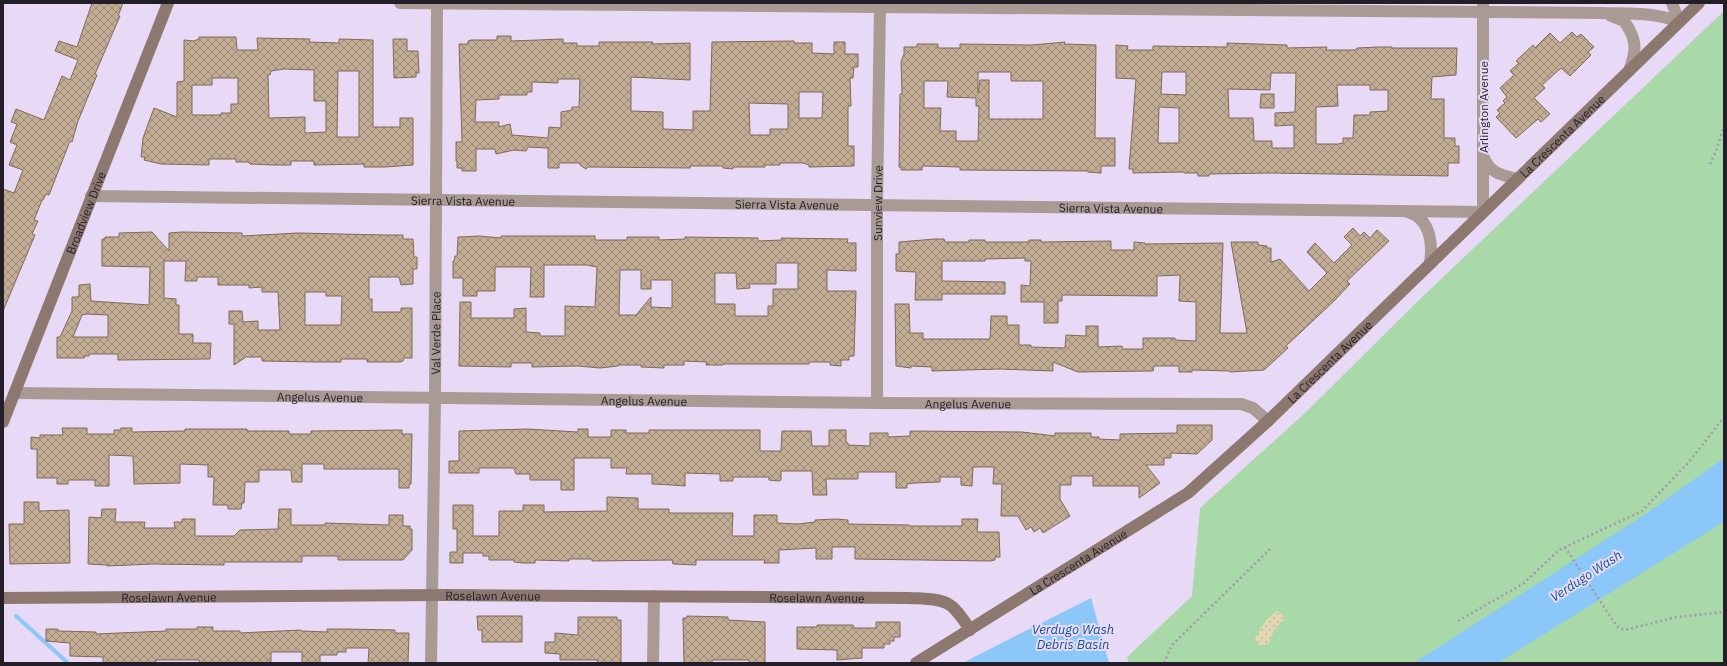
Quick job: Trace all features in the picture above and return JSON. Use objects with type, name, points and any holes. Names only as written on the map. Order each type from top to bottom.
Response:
[{"type":"street","name":"Broadview Drive","points":[[3,422],[168,3]]},
{"type":"street","points":[[400,3],[1483,7],[1650,14],[1665,16],[1679,22]]},
{"type":"street","points":[[1672,3],[1679,22]]},
{"type":"street","name":"La Crescenta Avenue","points":[[916,663],[926,655],[970,630],[1188,494],[1268,421],[1700,3]]},
{"type":"street","name":"Val Verde Place","points":[[431,663],[435,398],[437,4]]},
{"type":"street","name":"Sunview Drive","points":[[877,403],[876,204],[880,5]]},
{"type":"street","name":"Arlington Avenue","points":[[1483,7],[1483,212]]},
{"type":"street","points":[[1602,13],[1624,21],[1629,29],[1634,41],[1635,52],[1629,71]]},
{"type":"street","points":[[1483,154],[1489,168],[1502,175],[1517,179]]},
{"type":"street","name":"Sierra Vista Avenue","points":[[91,196],[1483,212]]},
{"type":"street","points":[[1405,211],[1415,214],[1423,221],[1427,229],[1431,241],[1430,263]]},
{"type":"street","name":"Angelus Avenue","points":[[15,392],[877,403],[1240,404],[1253,408],[1268,421]]},
{"type":"street","name":"Roselawn Avenue","points":[[3,598],[433,595],[927,599],[950,604],[956,609],[970,630]]},
{"type":"street","points":[[653,663],[654,596]]},
{"type":"path","points":[[1710,164],[1724,125]]},
{"type":"path","points":[[1458,621],[1524,583],[1559,550],[1642,511],[1685,467],[1724,417]]},
{"type":"path","points":[[1565,547],[1619,628],[1625,630],[1677,617],[1724,612]]},
{"type":"path","points":[[1164,663],[1172,645],[1270,549]]},
{"type":"green space","points":[[1724,11],[1724,663],[1129,663],[1127,657],[1192,596],[1200,508],[1305,413],[1421,298]]},
{"type":"sand","points":[[1277,611],[1282,614],[1284,619],[1274,630],[1269,643],[1261,646],[1257,643],[1255,638],[1266,620]]},
{"type":"water","name":"Verdugo Wash","points":[[1724,458],[1724,521],[1717,526],[1498,663],[1414,663],[1644,515]]},
{"type":"water","name":"Verdugo Wash Debris Basin","points":[[1091,598],[1109,663],[964,663],[972,658]]},
{"type":"building","points":[[92,3],[123,3],[118,16],[120,16],[95,74],[97,75],[78,121],[72,142],[70,141],[49,195],[46,194],[42,200],[34,220],[38,221],[32,234],[35,235],[3,311],[3,189],[14,193],[23,170],[9,165],[17,145],[10,142],[17,124],[11,122],[16,109],[44,120],[62,76],[70,80],[78,60],[55,51],[59,41],[77,47]]},
{"type":"building","points":[[1572,32],[1577,37],[1581,34],[1594,47],[1588,52],[1591,55],[1570,76],[1561,68],[1542,85],[1545,88],[1534,98],[1550,114],[1541,122],[1538,119],[1516,138],[1496,117],[1500,113],[1497,110],[1505,103],[1503,101],[1507,97],[1500,88],[1514,75],[1510,71],[1519,63],[1516,61],[1533,45],[1535,48],[1550,33],[1560,43]]},
{"type":"building","points":[[497,36],[511,36],[511,41],[563,39],[563,43],[577,43],[577,46],[599,46],[599,42],[653,42],[652,44],[690,43],[690,80],[631,77],[631,111],[663,112],[663,129],[693,130],[693,111],[710,111],[712,42],[794,41],[794,43],[812,43],[812,53],[834,54],[834,42],[845,42],[845,54],[858,54],[858,67],[854,67],[853,78],[850,78],[851,106],[848,106],[848,146],[854,146],[854,166],[809,167],[809,165],[803,163],[780,163],[780,165],[765,165],[765,167],[733,167],[733,169],[723,168],[723,166],[690,166],[690,168],[588,167],[586,169],[580,165],[580,163],[559,163],[559,168],[548,168],[548,148],[528,147],[526,151],[514,150],[496,154],[495,149],[476,149],[476,171],[462,171],[462,168],[457,168],[456,161],[456,142],[462,142],[459,44],[468,44],[468,41],[471,40],[497,40]],"holes":[[[558,79],[580,79],[579,107],[572,107],[572,110],[561,112],[561,128],[549,127],[548,138],[512,135],[510,124],[499,127],[499,122],[475,122],[476,100],[499,99],[499,95],[527,95],[527,92],[532,92],[532,82],[558,83]],[[799,92],[823,92],[822,118],[799,118]],[[749,103],[788,104],[788,129],[770,129],[770,135],[750,135]]]},
{"type":"building","points":[[199,37],[236,37],[237,50],[258,50],[257,38],[310,39],[309,42],[339,43],[339,39],[373,40],[373,127],[400,127],[400,118],[413,118],[413,165],[364,167],[364,164],[314,165],[314,161],[291,161],[291,165],[274,165],[236,162],[236,159],[209,159],[209,165],[161,164],[144,160],[145,157],[141,157],[143,138],[154,108],[177,117],[177,82],[184,81],[184,40],[194,41],[199,39]],"holes":[[[284,69],[314,70],[314,101],[326,101],[326,132],[305,133],[305,117],[269,118],[268,75],[270,75],[271,71]],[[338,71],[359,71],[359,137],[337,137]],[[212,78],[238,78],[238,104],[231,104],[231,113],[221,113],[221,115],[192,115],[192,85],[212,85]]]},
{"type":"building","points":[[393,39],[407,39],[407,51],[418,51],[419,73],[416,73],[416,77],[394,78]]},
{"type":"building","points":[[1065,42],[1064,44],[1096,45],[1095,138],[1115,138],[1115,166],[1101,166],[1101,173],[1088,171],[960,170],[960,167],[924,166],[922,167],[922,170],[901,170],[901,167],[899,167],[900,94],[902,94],[901,62],[904,54],[904,47],[917,47],[917,44],[938,44],[938,48],[960,48],[960,44],[1032,45]],"holes":[[[978,72],[1011,72],[1011,81],[1043,81],[1043,119],[989,119],[989,80],[980,80],[978,93]],[[924,81],[948,81],[947,97],[976,98],[976,106],[979,106],[978,141],[956,141],[956,131],[940,131],[941,108],[924,108]]]},
{"type":"building","points":[[1227,43],[1287,45],[1287,48],[1327,47],[1326,50],[1356,50],[1357,48],[1378,47],[1457,48],[1456,75],[1432,77],[1431,99],[1444,99],[1444,138],[1455,138],[1455,146],[1459,146],[1459,163],[1448,163],[1448,176],[1272,173],[1209,174],[1209,176],[1198,176],[1198,173],[1184,172],[1133,173],[1133,169],[1129,169],[1136,79],[1116,78],[1116,45],[1128,46],[1127,50],[1153,50],[1153,46],[1227,47]],"holes":[[[1162,72],[1186,72],[1186,95],[1161,94]],[[1271,73],[1296,73],[1295,112],[1275,113],[1275,126],[1294,125],[1294,148],[1272,148],[1272,141],[1254,141],[1253,118],[1229,118],[1228,89],[1270,90]],[[1337,85],[1370,85],[1370,90],[1388,90],[1388,111],[1370,112],[1370,115],[1354,115],[1353,138],[1343,138],[1343,143],[1338,144],[1316,144],[1316,107],[1338,106]],[[1159,107],[1179,108],[1179,143],[1158,143]]]},
{"type":"building","points":[[1261,94],[1274,94],[1274,108],[1260,108]]},
{"type":"building","points":[[1353,228],[1360,236],[1364,232],[1370,238],[1377,230],[1389,241],[1347,281],[1350,284],[1286,346],[1288,348],[1264,370],[1230,372],[1192,370],[1192,372],[1179,372],[1179,366],[1154,366],[1153,371],[1078,372],[1053,362],[1053,371],[1000,369],[932,371],[932,367],[911,366],[911,368],[896,366],[895,304],[909,304],[910,333],[923,333],[923,339],[990,339],[991,316],[1007,316],[1007,325],[1019,325],[1019,345],[1031,345],[1031,347],[1065,348],[1066,335],[1086,336],[1086,326],[1098,326],[1098,347],[1122,346],[1123,349],[1143,349],[1143,338],[1175,338],[1175,340],[1196,341],[1196,302],[1179,301],[1180,275],[1157,276],[1157,296],[1062,295],[1062,301],[1058,301],[1058,323],[1044,323],[1044,302],[1021,302],[1021,285],[1030,286],[1031,261],[1025,261],[1025,258],[985,259],[985,261],[942,261],[942,281],[1005,282],[1005,294],[942,294],[942,300],[915,300],[916,272],[896,271],[896,254],[899,254],[899,242],[935,239],[944,239],[945,242],[969,242],[969,240],[985,240],[985,242],[1029,242],[1029,240],[1041,240],[1041,242],[1111,241],[1111,250],[1134,250],[1134,242],[1145,244],[1223,243],[1220,333],[1247,333],[1231,242],[1258,242],[1258,245],[1271,248],[1271,262],[1280,259],[1309,291],[1327,273],[1307,252],[1315,243],[1334,263],[1352,245],[1344,237]]},
{"type":"building","points":[[152,232],[169,251],[169,233],[182,232],[242,233],[242,236],[298,233],[403,235],[403,239],[413,239],[414,257],[417,257],[417,269],[413,269],[413,284],[401,285],[399,277],[369,277],[369,299],[372,299],[372,312],[401,312],[401,308],[412,308],[412,358],[404,358],[403,361],[400,362],[367,362],[367,359],[341,359],[341,362],[317,362],[262,361],[262,357],[246,357],[234,365],[234,324],[229,324],[229,311],[242,311],[243,322],[258,321],[258,330],[280,330],[278,292],[262,292],[262,287],[249,288],[249,285],[218,285],[218,277],[197,277],[197,281],[185,281],[186,261],[164,261],[164,298],[176,299],[176,305],[179,305],[179,334],[193,334],[193,343],[211,343],[210,359],[118,360],[118,354],[89,354],[89,356],[85,356],[84,358],[57,358],[57,337],[60,337],[72,311],[72,297],[78,297],[79,295],[79,285],[90,284],[91,301],[149,305],[150,267],[102,266],[102,239],[105,239],[105,237],[119,237],[119,233]],"holes":[[[305,292],[326,292],[326,296],[342,296],[341,325],[305,325]],[[82,315],[108,315],[108,337],[73,337]]]},
{"type":"building","points":[[479,236],[501,238],[501,236],[595,236],[595,240],[627,240],[627,237],[659,237],[659,240],[685,239],[685,237],[758,238],[758,241],[782,240],[781,238],[848,239],[847,243],[856,243],[856,271],[827,270],[827,291],[856,291],[854,356],[849,356],[849,360],[841,360],[841,366],[830,365],[830,362],[809,362],[809,364],[706,365],[707,362],[684,361],[684,365],[664,365],[664,368],[641,367],[641,365],[618,365],[600,368],[578,366],[532,367],[532,363],[511,363],[511,367],[459,366],[460,302],[471,302],[471,318],[514,318],[514,309],[526,308],[526,332],[540,333],[540,336],[565,336],[565,306],[595,307],[597,267],[587,265],[544,265],[544,297],[530,297],[531,267],[495,267],[495,291],[477,291],[477,296],[463,296],[463,278],[453,278],[453,261],[455,256],[457,256],[458,237]],"holes":[[[776,263],[798,263],[798,289],[773,289],[773,306],[768,306],[768,316],[735,316],[735,304],[715,304],[715,273],[736,273],[737,289],[750,288],[749,284],[776,284]],[[620,270],[641,270],[641,289],[651,289],[651,280],[672,280],[672,308],[651,307],[651,297],[636,315],[619,315]]]},
{"type":"building","points":[[1177,425],[1212,425],[1212,440],[1197,454],[1171,453],[1171,458],[1164,458],[1164,465],[1146,465],[1160,483],[1139,498],[1139,486],[1093,486],[1093,476],[1071,476],[1071,485],[1060,485],[1060,499],[1070,516],[1043,533],[1040,528],[1034,532],[1031,527],[1026,530],[1018,516],[1001,516],[1002,484],[993,484],[994,467],[973,467],[972,486],[961,485],[961,477],[940,477],[940,482],[907,484],[907,488],[896,488],[896,472],[858,472],[858,479],[826,479],[827,495],[813,495],[812,471],[781,471],[781,480],[779,481],[769,480],[769,477],[733,477],[733,481],[720,481],[720,474],[685,473],[685,486],[652,484],[652,474],[626,474],[627,468],[611,468],[611,458],[574,458],[574,490],[561,490],[561,480],[530,480],[530,474],[516,474],[514,468],[479,468],[479,473],[449,473],[449,461],[459,461],[459,431],[527,429],[578,432],[578,429],[588,429],[588,437],[611,437],[611,430],[626,430],[626,433],[649,433],[649,430],[760,430],[760,451],[781,451],[782,431],[811,431],[812,446],[829,446],[829,430],[846,430],[846,442],[848,445],[870,446],[870,433],[888,433],[888,437],[910,436],[910,431],[1022,432],[1055,436],[1055,433],[1091,433],[1091,437],[1099,437],[1099,439],[1120,440],[1120,434],[1177,433]]},
{"type":"building","points":[[62,428],[87,428],[87,434],[114,434],[114,430],[120,430],[121,428],[132,428],[132,432],[185,431],[185,429],[247,429],[247,431],[289,431],[289,434],[311,434],[311,431],[402,430],[402,434],[412,434],[411,484],[409,484],[409,488],[399,488],[399,469],[324,469],[324,464],[302,464],[302,482],[292,482],[291,470],[259,470],[259,482],[245,482],[244,503],[242,503],[241,509],[228,509],[228,505],[213,505],[214,477],[208,477],[208,465],[180,464],[180,483],[134,484],[133,456],[109,455],[109,486],[95,486],[95,480],[68,480],[68,484],[57,484],[57,478],[37,478],[37,449],[31,449],[31,437],[40,438],[40,435],[63,435]]},
{"type":"building","points":[[607,497],[638,498],[638,509],[669,509],[669,513],[733,513],[732,536],[754,536],[754,515],[777,515],[777,523],[798,524],[815,522],[815,520],[836,519],[848,520],[848,524],[909,526],[962,526],[962,519],[978,519],[977,532],[999,532],[1000,557],[995,557],[995,560],[990,561],[855,559],[855,547],[832,547],[832,559],[816,559],[816,548],[779,550],[779,563],[764,563],[765,560],[696,560],[696,565],[673,564],[672,560],[592,561],[592,559],[569,559],[569,561],[535,560],[535,563],[523,563],[514,562],[514,560],[489,560],[489,556],[483,556],[483,553],[463,553],[463,563],[450,563],[450,552],[457,552],[457,529],[453,529],[453,505],[473,505],[473,536],[499,536],[499,511],[523,511],[523,505],[544,505],[544,512],[607,511]]},
{"type":"building","points":[[24,502],[39,502],[39,511],[69,510],[70,563],[10,564],[9,524],[24,524]]},
{"type":"building","points":[[102,509],[116,509],[115,522],[145,522],[144,528],[175,528],[174,522],[182,522],[182,519],[195,519],[195,536],[234,536],[240,530],[278,529],[279,509],[291,509],[291,525],[325,525],[325,523],[389,525],[389,515],[403,515],[403,526],[410,526],[410,529],[412,529],[412,550],[403,560],[338,560],[338,556],[302,556],[302,562],[224,562],[224,565],[153,564],[107,566],[88,564],[89,517],[101,518]]},
{"type":"building","points":[[477,616],[522,616],[522,642],[482,642],[482,630],[478,630]]},
{"type":"building","points":[[687,616],[728,617],[728,620],[765,622],[765,663],[749,663],[749,660],[712,660],[712,663],[684,663],[683,618],[687,618]]},
{"type":"building","points":[[578,617],[617,617],[617,620],[621,620],[621,663],[597,663],[598,660],[560,660],[560,654],[545,653],[545,642],[555,642],[555,633],[578,635]]},
{"type":"building","points":[[876,622],[900,622],[900,637],[894,637],[894,641],[890,641],[890,644],[884,644],[884,648],[862,648],[862,658],[837,660],[837,650],[797,649],[797,627],[817,627],[817,625],[853,625],[854,628],[876,628]]},
{"type":"building","points":[[197,627],[213,627],[213,631],[240,631],[240,633],[301,630],[327,632],[327,629],[395,630],[395,633],[409,633],[408,663],[368,663],[369,648],[346,648],[346,652],[337,652],[337,655],[320,655],[320,663],[302,663],[302,652],[271,652],[271,663],[199,663],[199,660],[156,660],[156,663],[103,663],[103,657],[70,656],[70,643],[46,641],[46,629],[58,629],[58,631],[96,632],[96,634],[166,631],[166,629],[197,629]]},
{"type":"waterway","points":[[16,616],[68,663]]}]
